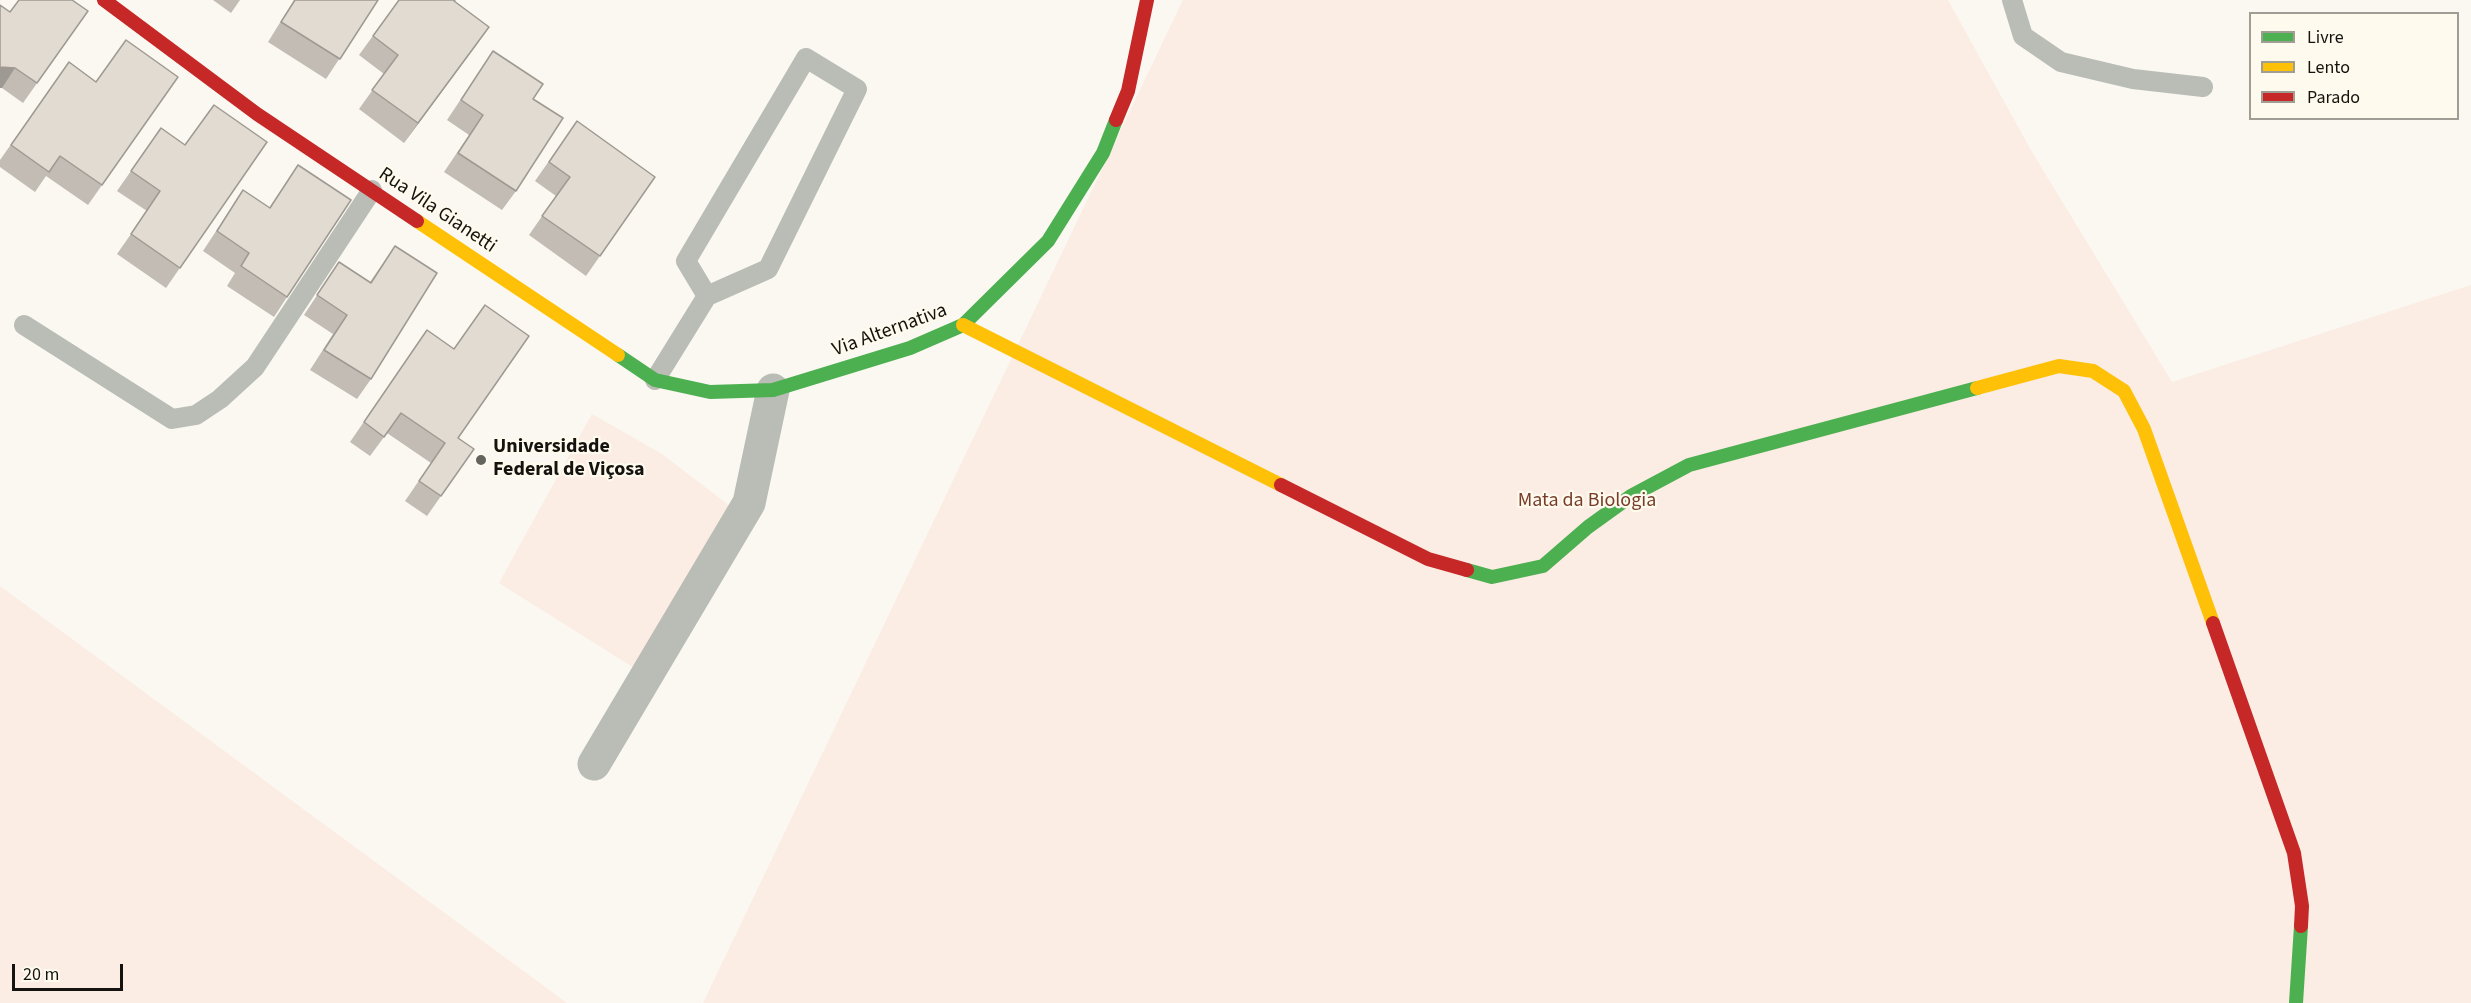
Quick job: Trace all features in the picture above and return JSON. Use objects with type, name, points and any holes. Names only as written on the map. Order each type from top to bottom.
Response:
[{"type":"street","name":"Rua Vila Gianetti","points":[[104,0],[257,114],[655,380],[710,392],[773,390]]},
{"type":"street","name":"Via Alternativa","points":[[773,390],[910,348],[963,325],[1048,241],[1103,153],[1128,91],[1147,0]]},
{"type":"street","points":[[963,325],[1428,559],[1492,577],[1543,566],[1588,527],[1631,496],[1689,465],[2059,366],[2093,371],[2124,391],[2144,429],[2294,853],[2302,906],[2296,1003]]},
{"type":"street","points":[[594,764],[749,503],[773,390]]},
{"type":"lane","points":[[2012,0],[2023,36],[2061,62],[2133,79],[2202,87]]},
{"type":"lane","points":[[655,380],[707,296],[768,269],[857,89],[806,58],[686,261],[707,296]]},
{"type":"lane","points":[[24,325],[172,419],[196,416],[220,399],[255,367],[372,190]]},
{"type":"green space","name":"Mata da Biologia","points":[[1183,0],[1948,0],[2032,152],[2172,382],[2471,285],[2471,1003],[703,1003]]},
{"type":"green space","points":[[592,414],[662,454],[731,507],[639,671],[499,583]]},
{"type":"green space","points":[[0,586],[567,1003],[0,1003]]},
{"type":"building","points":[[19,0],[72,0],[88,11],[37,83],[15,68],[0,67],[0,5],[10,12]]},
{"type":"building","points":[[295,0],[378,0],[340,59],[281,22]]},
{"type":"building","points":[[399,0],[455,0],[489,27],[418,123],[372,90],[398,55],[373,36]]},
{"type":"building","points":[[126,40],[178,77],[102,185],[60,156],[49,172],[11,145],[69,62],[96,82]]},
{"type":"building","points":[[493,51],[543,84],[533,99],[563,118],[516,191],[458,153],[483,115],[461,100]]},
{"type":"building","points":[[214,105],[267,142],[180,268],[131,234],[160,191],[131,171],[161,128],[185,145]]},
{"type":"building","points":[[577,121],[655,177],[600,256],[542,216],[570,177],[549,162]]},
{"type":"building","points":[[298,165],[351,200],[287,297],[241,266],[249,253],[217,231],[243,190],[270,208]]},
{"type":"building","points":[[395,246],[437,273],[371,379],[324,350],[347,315],[317,295],[339,262],[371,283]]},
{"type":"building","points":[[485,305],[529,336],[458,438],[474,449],[441,496],[419,481],[445,443],[401,413],[384,437],[364,422],[427,330],[454,349]]},
{"type":"traffic: fast","points":[[618,355],[655,380],[710,392],[773,390],[910,348],[963,325],[1048,241],[1103,153],[1116,120]]},
{"type":"traffic: fast","points":[[1467,570],[1492,577],[1543,566],[1588,527],[1631,496],[1689,465],[1977,388]]},
{"type":"traffic: fast","points":[[2296,1003],[2301,926]]},
{"type":"traffic: slow","points":[[417,221],[618,355]]},
{"type":"traffic: slow","points":[[963,325],[1281,485]]},
{"type":"traffic: slow","points":[[1977,388],[2059,366],[2093,371],[2124,391],[2144,429],[2213,623]]},
{"type":"traffic: jam","points":[[104,0],[257,114],[417,221]]},
{"type":"traffic: jam","points":[[1116,120],[1128,91],[1147,0]]},
{"type":"traffic: jam","points":[[1281,485],[1428,559],[1467,570]]},
{"type":"traffic: jam","points":[[2213,623],[2294,853],[2302,906],[2301,926]]},
{"type":"place","name":"Universidade Federal de Viçosa","points":[[481,460]]}]
